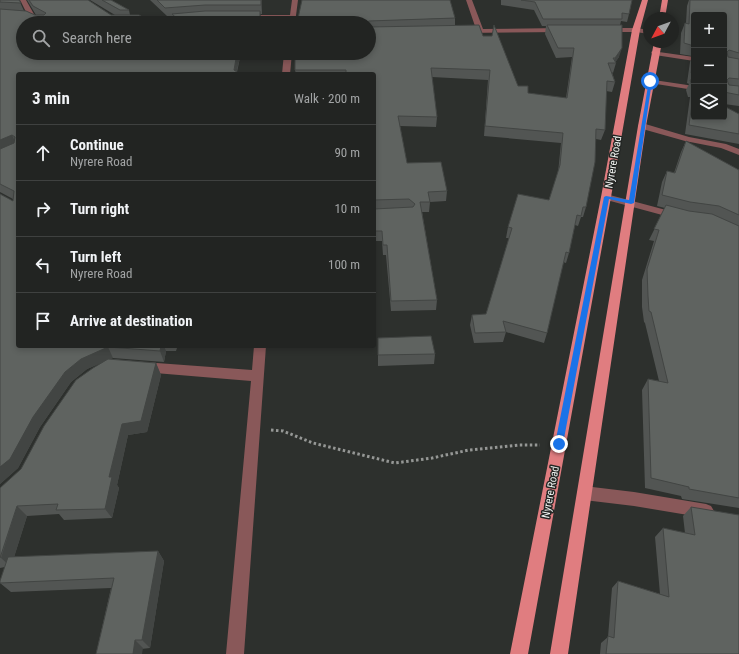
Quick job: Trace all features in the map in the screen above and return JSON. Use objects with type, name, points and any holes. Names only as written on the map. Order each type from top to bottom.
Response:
[{"type":"main road","name":"Nyrere Road","points":[[519,654],[606,197],[636,30],[645,0]]},
{"type":"main road","points":[[663,12],[665,0]]},
{"type":"main road","name":"Nyrere Road","points":[[559,654],[642,126],[657,48]]},
{"type":"street","points":[[23,0],[31,16]]},
{"type":"street","points":[[293,16],[295,0]]},
{"type":"street","points":[[469,0],[480,30]]},
{"type":"street","points":[[456,31],[566,30]]},
{"type":"street","points":[[597,30],[643,31]]},
{"type":"street","points":[[660,48],[691,58]]},
{"type":"street","points":[[286,72],[287,60]]},
{"type":"street","points":[[650,81],[691,88]]},
{"type":"street","points":[[642,126],[688,139],[723,146],[739,152]]},
{"type":"street","points":[[606,197],[690,219]]},
{"type":"street","points":[[235,654],[260,348]]},
{"type":"street","points":[[128,366],[257,376]]},
{"type":"street","points":[[584,492],[717,513]]},
{"type":"path","points":[[253,429],[283,431],[314,443],[395,463],[432,458],[469,450],[519,445],[559,444]]},
{"type":"building","points":[[0,0],[19,0],[21,3],[0,2]]},
{"type":"building","points":[[29,0],[88,0],[111,15],[141,16],[16,16],[16,60],[236,60],[234,70],[237,72],[16,72],[16,348],[106,348],[81,359],[65,372],[33,417],[10,459],[0,467],[0,194],[13,201],[14,191],[0,184],[0,149],[14,143],[15,137],[12,135],[0,140],[0,9],[26,11],[35,15],[44,15],[46,13],[33,6]]},
{"type":"building","points":[[102,0],[111,0],[129,10],[120,10]]},
{"type":"building","points":[[157,0],[261,0],[261,5],[205,5],[165,8]]},
{"type":"building","points":[[302,0],[450,0],[455,18],[376,21],[376,16],[299,16]]},
{"type":"building","points":[[521,0],[632,0],[629,14],[622,13],[622,19],[543,19],[535,2]]},
{"type":"building","points":[[690,0],[739,0],[739,53],[729,50],[727,52],[727,12],[691,12],[691,45],[684,43],[685,23],[689,24]]},
{"type":"building","points":[[205,11],[260,11],[260,16],[174,16],[172,14]]},
{"type":"building","points":[[479,25],[483,36],[492,36],[494,25],[518,86],[528,86],[528,93],[567,98],[574,48],[558,48],[547,25],[622,25],[622,48],[615,58],[613,58],[616,63],[608,63],[615,82],[607,81],[605,130],[596,129],[595,162],[586,207],[583,207],[581,216],[577,215],[569,253],[566,252],[547,333],[503,321],[506,332],[475,333],[472,315],[486,314],[512,228],[508,227],[518,194],[549,200],[560,165],[563,133],[485,126],[490,70],[431,68],[437,117],[398,116],[407,163],[441,162],[447,191],[428,192],[430,202],[420,202],[437,300],[391,301],[387,245],[383,245],[382,231],[376,231],[376,209],[413,207],[415,204],[409,199],[376,200],[376,72],[346,72],[346,70],[295,70],[295,60],[376,60],[376,27]]},
{"type":"building","points":[[727,52],[728,57],[739,59],[739,79],[729,78],[727,80]]},
{"type":"building","points":[[727,80],[729,85],[739,86],[739,95],[727,93]]},
{"type":"building","points":[[727,108],[739,114],[739,134],[689,125],[691,111],[691,120],[727,120]]},
{"type":"building","points":[[686,141],[739,170],[739,215],[719,206],[690,202],[662,195],[667,171],[675,173]]},
{"type":"building","points":[[666,205],[689,211],[712,214],[739,226],[739,498],[689,489],[689,487],[651,478],[648,379],[668,383],[651,312],[649,311],[647,269],[659,230],[654,229]]},
{"type":"building","points":[[431,336],[435,354],[378,355],[378,338]]},
{"type":"building","points":[[121,348],[161,348],[160,351]]},
{"type":"building","points":[[108,359],[156,363],[141,421],[122,424],[109,477],[112,477],[105,509],[56,510],[58,504],[17,506],[0,558],[0,488],[21,469],[44,426],[76,380]]},
{"type":"building","points":[[691,507],[739,515],[739,654],[606,654],[608,636],[614,638],[618,581],[669,597],[663,528],[695,535]]},
{"type":"building","points":[[158,551],[142,640],[135,640],[133,654],[96,654],[114,578],[0,583],[8,557]]},
{"type":"route","points":[[559,444],[606,197],[631,203],[650,81]]}]
